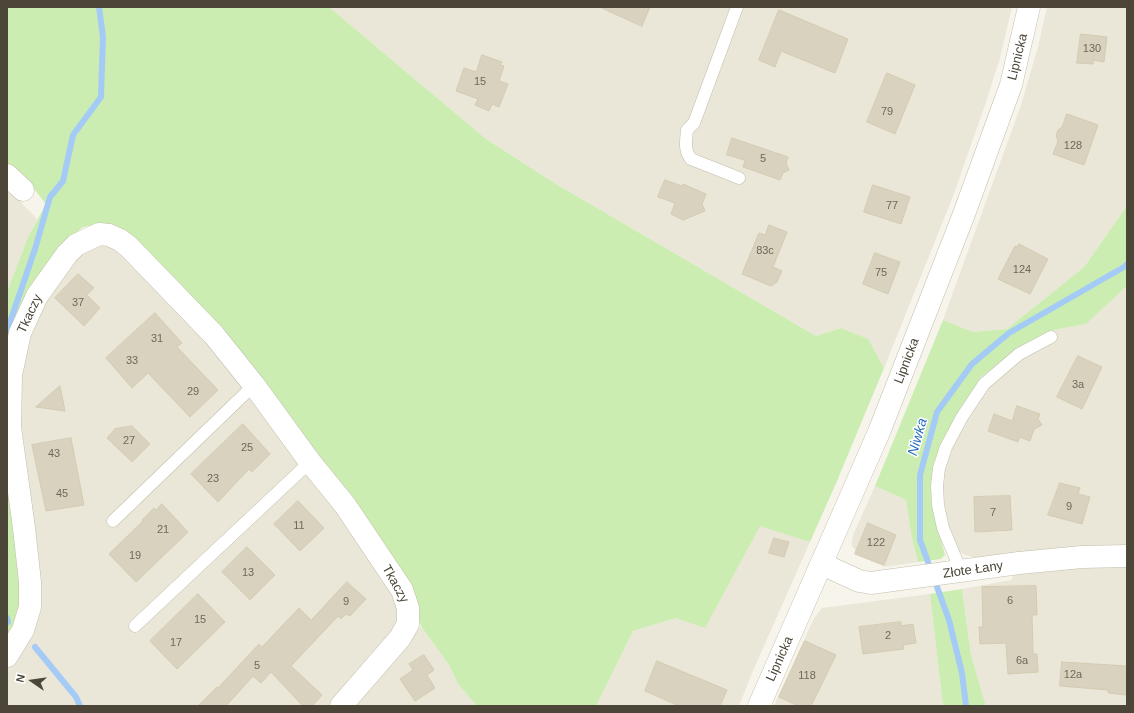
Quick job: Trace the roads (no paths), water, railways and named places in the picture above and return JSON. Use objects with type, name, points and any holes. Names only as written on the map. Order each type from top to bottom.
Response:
[{"type":"street","name":"Lipnicka","points":[[759,706],[879,432],[966,208],[1011,85],[1029,7]]},
{"type":"street","points":[[7,175],[23,190]]},
{"type":"street","name":"Tkaczy","points":[[7,656],[23,630],[30,607],[30,582],[10,427],[11,375],[20,333],[37,296],[67,254],[76,244],[99,234],[109,235],[120,240],[129,247],[157,274],[214,335],[254,385],[310,462],[345,505],[402,590],[408,608],[408,624],[400,638],[341,706]]},
{"type":"street","name":"Złote Łany","points":[[822,564],[859,581],[871,583],[1019,563],[1082,557],[1127,556]]},
{"type":"lane","points":[[737,7],[694,123],[687,130],[686,148],[687,154],[691,159],[739,178]]},
{"type":"lane","points":[[956,572],[938,505],[937,486],[946,447],[962,417],[984,384],[1019,354],[1051,337]]},
{"type":"lane","points":[[113,521],[254,385]]},
{"type":"lane","points":[[135,626],[310,462]]},
{"type":"waterway","points":[[7,331],[35,249],[50,197],[63,181],[73,135],[101,97],[103,37],[99,7]]},
{"type":"waterway","name":"Niwka","points":[[966,706],[962,673],[949,620],[920,540],[920,475],[937,412],[972,364],[1009,333],[1127,264]]},
{"type":"waterway","points":[[7,618],[8,622]]},
{"type":"waterway","points":[[35,647],[76,697],[80,706]]}]
